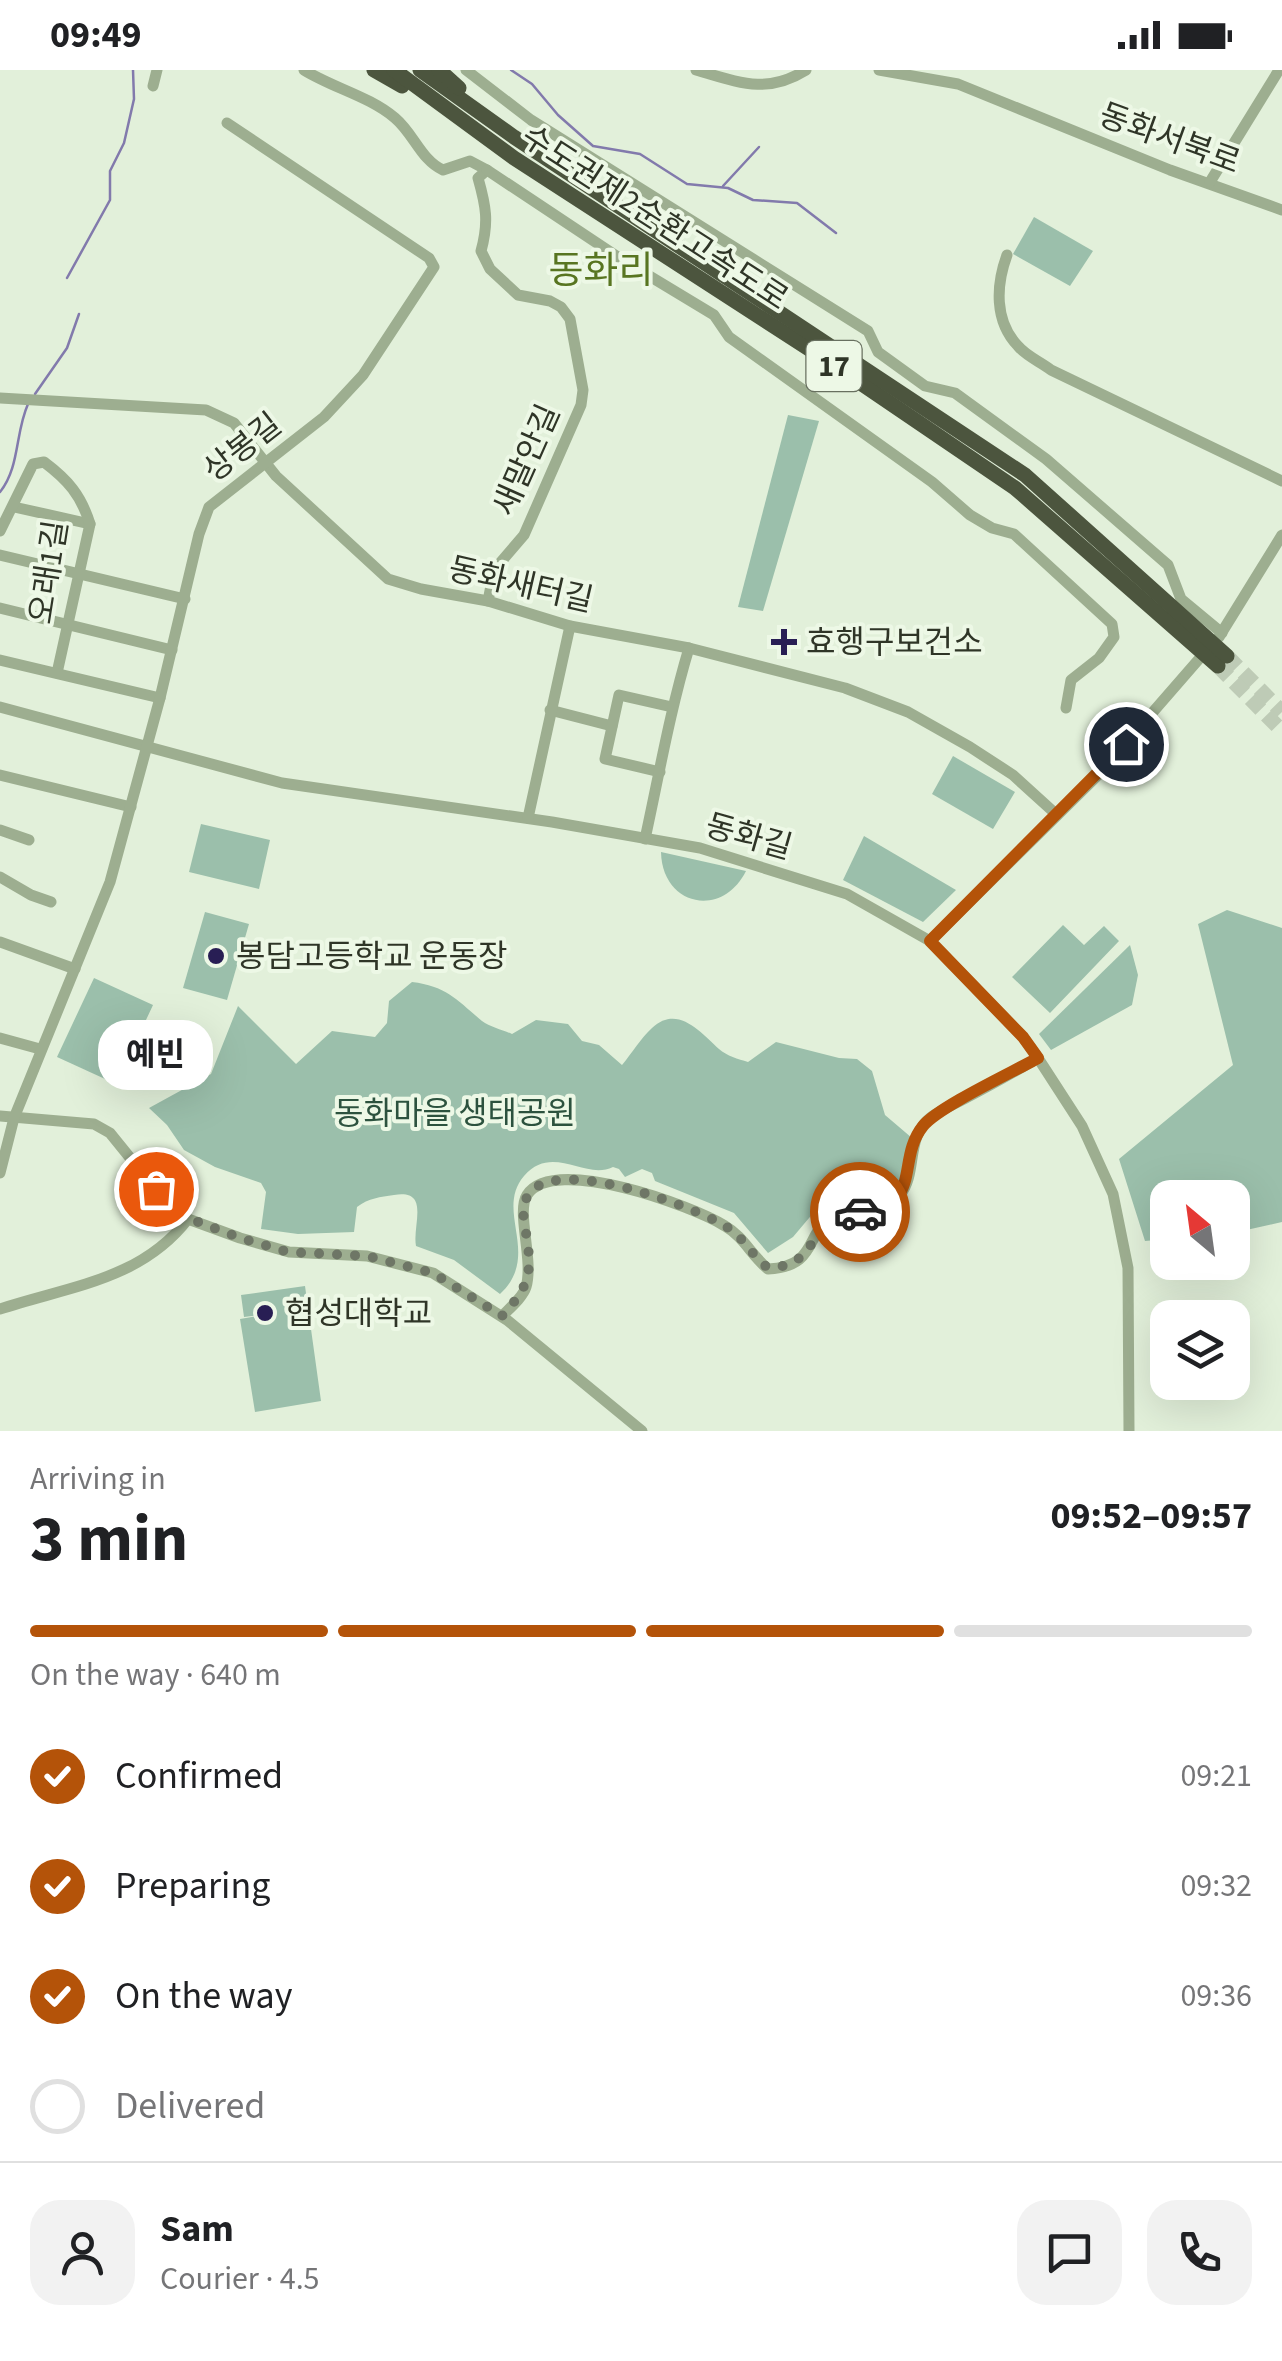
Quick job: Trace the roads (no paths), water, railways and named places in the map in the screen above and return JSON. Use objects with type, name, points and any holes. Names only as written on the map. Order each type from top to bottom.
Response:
[{"type":"highway","points":[[374,70],[458,118]]},
{"type":"highway","name":"수도권제2순환고속도로","points":[[394,70],[514,158],[840,369],[1015,488],[1194,635]]},
{"type":"highway","name":"수도권제2순환고속도로","points":[[420,70],[514,137],[1025,475],[1223,661]]},
{"type":"highway","points":[[439,70],[514,137]]},
{"type":"street","points":[[153,86],[157,70]]},
{"type":"street","points":[[304,70],[328,85],[373,103],[398,120],[431,164],[443,170],[470,161],[487,170],[714,315],[728,337],[932,482],[970,515],[992,528],[1014,534],[1035,550],[1112,624],[1114,638],[1107,648],[1071,680],[1066,708]]},
{"type":"street","points":[[466,70],[530,120],[868,332],[878,352],[925,386],[955,393],[1030,448],[1168,565],[1180,598],[1222,632]]},
{"type":"street","points":[[696,70],[746,84],[780,84],[806,70]]},
{"type":"street","name":"동화서북로","points":[[879,70],[929,75],[958,84],[1170,170],[1282,210]]},
{"type":"street","points":[[1210,182],[1278,70]]},
{"type":"street","name":"상봉길","points":[[0,1173],[14,1118],[40,1049],[110,882],[209,507],[324,416],[363,375],[434,267],[429,258],[227,123]]},
{"type":"street","name":"새말안길","points":[[487,170],[478,178],[488,224],[480,250],[490,268],[518,295],[550,301],[570,318],[583,390],[569,435],[524,535],[494,570],[488,602]]},
{"type":"street","points":[[1007,254],[998,294],[1001,318],[1018,346],[1051,370],[1282,481]]},
{"type":"street","name":"동화새터길","points":[[0,398],[206,410],[234,423],[266,464],[388,579],[570,626],[690,648],[846,688],[908,712],[1013,775],[1057,815]]},
{"type":"street","name":"오래1길","points":[[0,531],[33,464],[44,462],[69,480],[83,501],[90,524],[57,674]]},
{"type":"street","points":[[14,507],[90,524]]},
{"type":"street","points":[[930,941],[1099,774],[1222,632],[1282,535]]},
{"type":"street","points":[[0,555],[185,599]]},
{"type":"street","points":[[0,608],[172,650]]},
{"type":"street","points":[[528,818],[570,626]]},
{"type":"street","points":[[644,838],[672,707],[690,648]]},
{"type":"street","points":[[0,660],[160,698]]},
{"type":"street","points":[[660,772],[605,760],[619,696],[672,707]]},
{"type":"street","name":"동화길","points":[[0,707],[311,789],[528,818],[700,848],[847,894],[930,941],[1023,1037],[1082,1126],[1113,1194],[1128,1268],[1129,1431]]},
{"type":"street","points":[[550,710],[612,726]]},
{"type":"street","points":[[0,774],[131,807]]},
{"type":"street","points":[[0,830],[29,840]]},
{"type":"street","points":[[0,878],[31,896],[51,902]]},
{"type":"street","points":[[0,942],[75,969]]},
{"type":"street","points":[[0,1038],[40,1049]]},
{"type":"street","points":[[502,1316],[526,1290],[530,1252],[523,1207],[534,1187],[552,1180],[589,1182],[652,1195],[722,1224],[744,1238],[756,1259],[768,1268],[789,1268],[806,1254],[825,1222],[839,1212],[884,1208],[902,1193],[913,1143],[930,1118],[1038,1058]]},
{"type":"street","points":[[0,1116],[94,1124],[110,1133],[161,1196],[188,1218],[288,1252],[367,1256],[433,1273],[502,1316],[642,1431]]},
{"type":"street","points":[[1,1308],[125,1271],[172,1240],[188,1218]]},
{"type":"waterway","points":[[67,278],[110,200],[110,171],[124,143],[134,99],[133,70]]},
{"type":"waterway","points":[[511,70],[532,84],[558,115],[593,146],[640,154],[687,184],[728,188],[753,200],[797,203],[836,233]]},
{"type":"waterway","points":[[723,186],[759,147]]},
{"type":"waterway","points":[[35,394],[67,348],[79,314]]},
{"type":"waterway","points":[[0,492],[11,472],[28,404]]},
{"type":"tunnel","points":[[1227,656],[1282,712]]},
{"type":"tunnel","points":[[1218,666],[1282,731]]},
{"type":"place","name":"효행구보건소","points":[[784,642]]},
{"type":"place","name":"봉담고등학교 운동장","points":[[216,956]]},
{"type":"place","name":"예빈","points":[[156,1189]]},
{"type":"place","name":"협성대학교","points":[[265,1313]]},
{"type":"district","name":"동화리","points":[[601,270]]},
{"type":"park label","name":"동화마을 생태공원","points":[[455,1113]]}]
